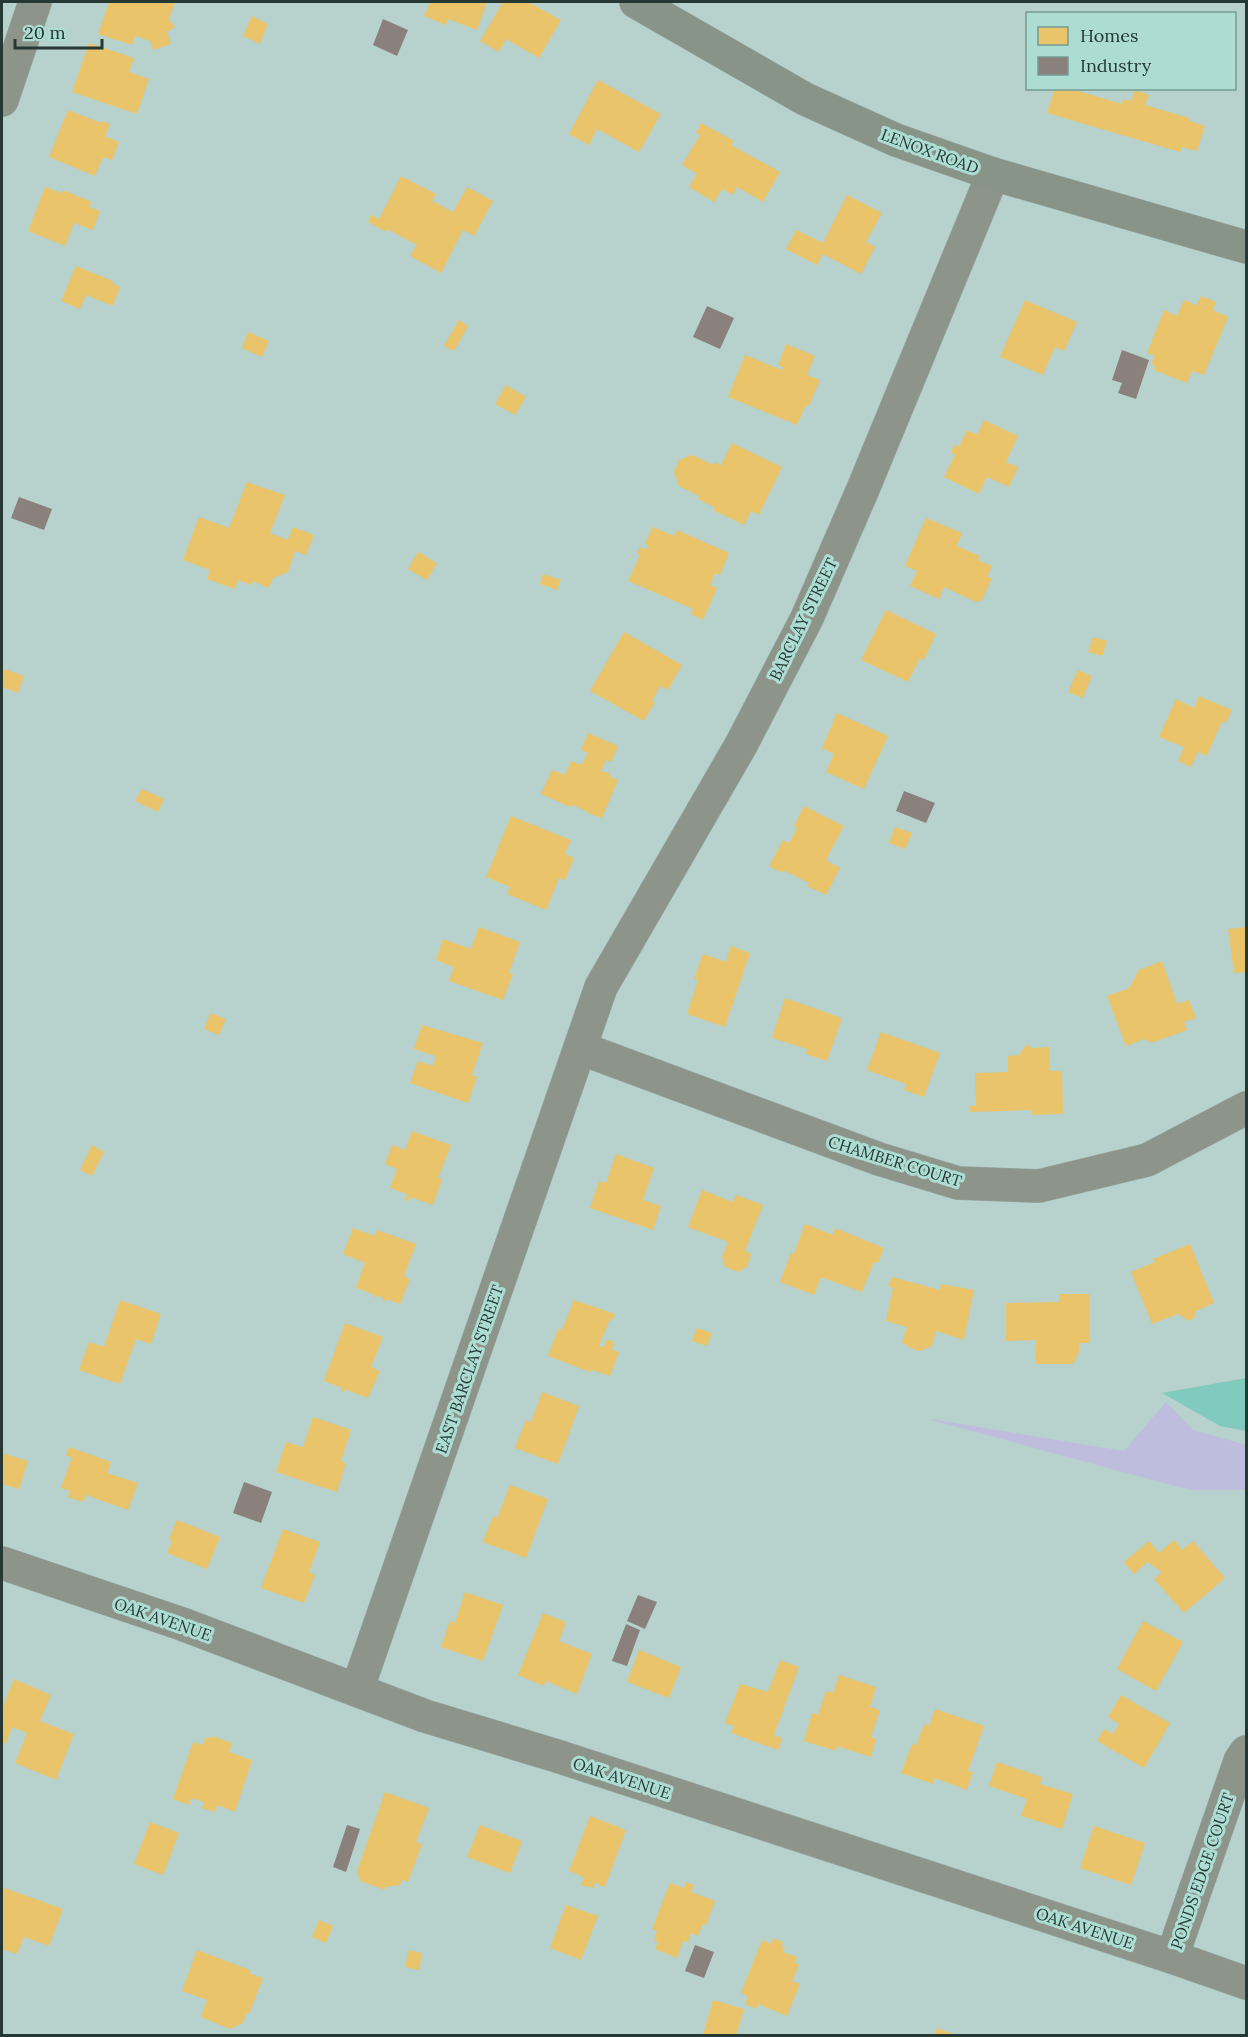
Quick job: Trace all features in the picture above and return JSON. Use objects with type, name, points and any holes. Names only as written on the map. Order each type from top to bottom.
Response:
[{"type":"street","points":[[2,100],[35,2]]},
{"type":"street","name":"LENOX ROAD","points":[[636,2],[805,99],[896,140],[993,174],[1246,247]]},
{"type":"street","name":"BARCLAY STREET","points":[[580,1048],[601,987],[741,745],[807,618],[863,489],[993,174]]},
{"type":"street","name":"CHAMBER COURT","points":[[580,1048],[879,1159],[958,1184],[1039,1186],[1147,1160],[1246,1108]]},
{"type":"street","name":"EAST BARCLAY STREET","points":[[357,1690],[580,1048]]},
{"type":"street","name":"OAK AVENUE","points":[[2,1563],[182,1624],[425,1716],[557,1756],[1246,1983]]},
{"type":"street","name":"PONDS EDGE COURT","points":[[1172,1957],[1240,1761],[1246,1752]]},
{"type":"shaded area","points":[[1246,1378],[1246,1431],[1220,1426],[1162,1393]]},
{"type":"shaded area","points":[[1166,1402],[1193,1430],[1246,1445],[1246,1490],[1190,1490],[924,1418],[1124,1451]]},
{"type":"building: Homes","points":[[109,2],[175,2],[169,19],[175,27],[167,32],[171,44],[153,50],[150,41],[135,36],[132,45],[98,34]]},
{"type":"building: Homes","points":[[430,2],[487,2],[477,30],[448,19],[446,25],[424,16]]},
{"type":"building: Homes","points":[[503,2],[528,2],[561,20],[539,58],[506,39],[499,52],[480,41]]},
{"type":"building: Homes","points":[[252,16],[268,24],[260,44],[243,36]]},
{"type":"building: Homes","points":[[89,43],[134,58],[129,72],[149,79],[137,114],[72,92]]},
{"type":"building: Homes","points":[[598,80],[661,114],[639,152],[597,129],[589,145],[569,134]]},
{"type":"building: Homes","points":[[1054,90],[1075,90],[1122,104],[1123,99],[1131,101],[1135,90],[1149,95],[1145,105],[1189,118],[1189,121],[1205,126],[1197,151],[1182,147],[1180,152],[1047,113]]},
{"type":"building: Homes","points":[[68,110],[101,123],[102,121],[110,124],[105,136],[119,142],[112,160],[103,157],[95,176],[49,157]]},
{"type":"building: Homes","points":[[701,123],[734,141],[731,145],[780,172],[763,202],[737,187],[733,195],[722,189],[714,202],[689,187],[697,174],[682,165],[700,135],[696,133]]},
{"type":"building: Homes","points":[[401,176],[436,194],[432,201],[453,212],[467,187],[493,201],[474,236],[463,230],[441,273],[410,256],[417,245],[368,222],[371,215],[379,219]]},
{"type":"building: Homes","points":[[45,187],[62,193],[63,190],[92,202],[89,207],[100,211],[93,230],[74,223],[65,246],[28,231]]},
{"type":"building: Homes","points":[[847,195],[882,213],[866,242],[875,247],[861,274],[823,254],[817,265],[786,249],[796,230],[823,243]]},
{"type":"building: Homes","points":[[76,266],[113,281],[112,283],[120,287],[113,306],[86,295],[80,309],[61,301]]},
{"type":"building: Homes","points":[[1201,296],[1216,302],[1213,310],[1228,317],[1204,375],[1192,371],[1187,383],[1154,370],[1155,366],[1151,364],[1155,356],[1147,353],[1164,310],[1177,316],[1184,300],[1197,305]]},
{"type":"building: Homes","points":[[1025,300],[1077,322],[1064,351],[1055,347],[1043,375],[1000,357]]},
{"type":"building: Homes","points":[[459,320],[468,326],[454,351],[444,346]]},
{"type":"building: Homes","points":[[248,332],[269,341],[262,357],[242,348]]},
{"type":"building: Homes","points":[[786,344],[815,356],[807,375],[820,380],[809,406],[806,405],[797,425],[728,397],[745,355],[782,370],[783,367],[778,365]]},
{"type":"building: Homes","points":[[506,385],[526,397],[515,415],[495,404]]},
{"type":"building: Homes","points":[[984,420],[1018,436],[1006,462],[1018,467],[1009,487],[987,477],[979,494],[944,477],[955,455],[951,453],[954,444],[959,447],[967,430],[977,435]]},
{"type":"building: Homes","points":[[732,443],[782,467],[759,515],[751,511],[744,525],[713,510],[714,507],[698,499],[699,496],[679,486],[674,472],[679,460],[692,455],[714,465],[715,462],[721,465]]},
{"type":"building: Homes","points":[[247,482],[285,495],[270,533],[288,540],[293,527],[314,535],[306,555],[295,551],[288,572],[273,578],[269,588],[252,581],[251,585],[238,580],[235,589],[207,579],[210,570],[183,560],[199,517],[229,528]]},
{"type":"building: Homes","points":[[926,518],[962,533],[957,546],[980,556],[978,560],[992,566],[987,577],[992,578],[982,600],[976,602],[944,587],[939,599],[910,586],[917,571],[905,566]]},
{"type":"building: Homes","points":[[653,527],[674,536],[677,530],[729,553],[720,575],[715,573],[710,585],[717,588],[703,620],[691,614],[693,609],[628,581],[640,555],[637,554],[640,547],[646,550],[648,545],[645,543]]},
{"type":"building: Homes","points":[[418,552],[437,563],[427,580],[408,569]]},
{"type":"building: Homes","points":[[543,574],[561,580],[557,590],[540,584]]},
{"type":"building: Homes","points":[[886,610],[936,634],[924,660],[920,658],[908,682],[861,660]]},
{"type":"building: Homes","points":[[624,632],[682,665],[668,690],[660,686],[652,701],[655,702],[644,721],[590,691]]},
{"type":"building: Homes","points":[[1093,637],[1107,641],[1102,656],[1088,652]]},
{"type":"building: Homes","points":[[2,668],[24,676],[18,693],[2,687]]},
{"type":"building: Homes","points":[[1078,670],[1092,676],[1083,698],[1068,692]]},
{"type":"building: Homes","points":[[1199,696],[1232,710],[1226,723],[1222,721],[1207,756],[1198,752],[1191,767],[1178,761],[1184,747],[1159,737],[1176,699],[1194,708]]},
{"type":"building: Homes","points":[[837,713],[888,736],[864,789],[826,772],[834,754],[822,748]]},
{"type":"building: Homes","points":[[588,733],[618,746],[611,762],[606,760],[601,771],[610,773],[609,776],[618,780],[602,818],[541,794],[552,770],[565,775],[571,761],[580,765],[583,763],[588,753],[581,750]]},
{"type":"building: Homes","points":[[142,789],[164,799],[158,812],[135,801]]},
{"type":"building: Homes","points":[[804,806],[844,826],[826,860],[840,868],[826,895],[807,886],[809,883],[769,866],[783,840],[789,843]]},
{"type":"building: Homes","points":[[511,816],[571,840],[565,854],[574,858],[565,880],[559,878],[546,910],[507,894],[510,887],[486,877]]},
{"type":"building: Homes","points":[[895,827],[912,833],[905,849],[889,843]]},
{"type":"building: Homes","points":[[479,927],[520,942],[509,973],[513,974],[503,1000],[449,981],[454,967],[436,960],[443,939],[471,949]]},
{"type":"building: Homes","points":[[1246,927],[1246,972],[1234,973],[1228,929]]},
{"type":"building: Homes","points":[[731,946],[750,953],[725,1027],[687,1014],[698,980],[694,979],[703,954],[726,962]]},
{"type":"building: Homes","points":[[1162,961],[1177,1004],[1189,1000],[1196,1018],[1184,1022],[1187,1030],[1151,1043],[1145,1039],[1126,1046],[1107,996],[1129,988],[1139,970]]},
{"type":"building: Homes","points":[[785,998],[842,1018],[827,1061],[806,1054],[807,1049],[772,1038]]},
{"type":"building: Homes","points":[[211,1013],[226,1019],[219,1035],[204,1029]]},
{"type":"building: Homes","points":[[422,1025],[483,1043],[472,1075],[477,1077],[468,1103],[410,1083],[418,1061],[433,1066],[436,1056],[414,1049]]},
{"type":"building: Homes","points":[[881,1032],[940,1053],[924,1097],[904,1090],[906,1084],[867,1070]]},
{"type":"building: Homes","points":[[1027,1044],[1031,1048],[1050,1047],[1050,1071],[1062,1071],[1063,1114],[1032,1115],[1032,1110],[970,1112],[970,1106],[976,1106],[975,1073],[1008,1072],[1008,1056],[1019,1055]]},
{"type":"building: Homes","points":[[412,1131],[451,1145],[438,1178],[442,1180],[433,1205],[410,1197],[408,1201],[405,1200],[407,1194],[390,1188],[397,1169],[385,1164],[392,1145],[405,1150]]},
{"type":"building: Homes","points":[[92,1145],[104,1152],[92,1176],[80,1170]]},
{"type":"building: Homes","points":[[616,1154],[654,1168],[643,1200],[661,1206],[653,1230],[590,1208],[599,1181],[606,1183]]},
{"type":"building: Homes","points":[[702,1190],[733,1202],[736,1195],[763,1205],[745,1251],[751,1254],[747,1267],[738,1272],[725,1267],[722,1257],[728,1242],[688,1227]]},
{"type":"building: Homes","points":[[805,1224],[833,1235],[835,1228],[884,1248],[878,1263],[874,1262],[862,1292],[821,1277],[814,1295],[780,1282]]},
{"type":"building: Homes","points":[[353,1228],[375,1236],[377,1230],[416,1244],[404,1276],[410,1279],[400,1304],[386,1299],[385,1302],[377,1295],[376,1298],[373,1294],[356,1288],[365,1263],[343,1254]]},
{"type":"building: Homes","points":[[1190,1244],[1214,1303],[1196,1311],[1195,1317],[1189,1321],[1178,1314],[1152,1324],[1131,1272],[1155,1262],[1153,1259]]},
{"type":"building: Homes","points":[[892,1277],[940,1290],[941,1284],[974,1290],[964,1340],[936,1331],[932,1346],[920,1351],[902,1342],[907,1327],[886,1321],[893,1288],[888,1286]]},
{"type":"building: Homes","points":[[1059,1294],[1090,1294],[1090,1343],[1079,1343],[1079,1352],[1073,1364],[1036,1364],[1035,1340],[1006,1341],[1006,1303],[1059,1302]]},
{"type":"building: Homes","points":[[120,1300],[161,1314],[151,1344],[136,1339],[120,1384],[79,1370],[89,1342],[104,1347]]},
{"type":"building: Homes","points":[[574,1300],[615,1314],[613,1320],[610,1319],[599,1346],[604,1347],[607,1339],[614,1342],[612,1350],[619,1352],[610,1376],[592,1370],[590,1372],[548,1356],[558,1329],[562,1330]]},
{"type":"building: Homes","points":[[345,1323],[383,1337],[371,1367],[380,1371],[368,1398],[344,1389],[341,1392],[342,1388],[324,1381]]},
{"type":"building: Homes","points":[[697,1328],[712,1333],[707,1346],[692,1341]]},
{"type":"building: Homes","points":[[542,1392],[579,1406],[558,1464],[515,1448],[526,1420],[531,1422]]},
{"type":"building: Homes","points":[[313,1417],[351,1430],[341,1461],[346,1463],[337,1492],[276,1472],[286,1442],[303,1447]]},
{"type":"building: Homes","points":[[69,1447],[111,1462],[107,1473],[138,1483],[128,1510],[86,1495],[83,1502],[68,1497],[70,1491],[61,1488],[72,1457],[66,1456]]},
{"type":"building: Homes","points":[[2,1453],[28,1461],[19,1489],[2,1484]]},
{"type":"building: Homes","points":[[510,1485],[548,1499],[526,1558],[483,1542],[493,1516],[497,1518]]},
{"type":"building: Homes","points":[[177,1520],[220,1537],[207,1569],[167,1553],[172,1541],[169,1539]]},
{"type":"building: Homes","points":[[283,1529],[320,1542],[309,1572],[315,1575],[304,1603],[261,1588]]},
{"type":"building: Homes","points":[[1174,1540],[1182,1550],[1193,1541],[1225,1578],[1184,1613],[1154,1579],[1162,1572],[1147,1562],[1134,1574],[1124,1562],[1149,1541],[1159,1553]]},
{"type":"building: Homes","points":[[465,1592],[503,1605],[483,1661],[441,1647],[450,1621],[455,1623]]},
{"type":"building: Homes","points":[[543,1613],[566,1622],[559,1641],[592,1654],[577,1694],[546,1681],[544,1686],[518,1675]]},
{"type":"building: Homes","points":[[1143,1621],[1183,1642],[1156,1691],[1117,1669]]},
{"type":"building: Homes","points":[[639,1650],[681,1667],[669,1698],[627,1682]]},
{"type":"building: Homes","points":[[780,1660],[799,1667],[774,1735],[782,1738],[778,1750],[731,1733],[734,1726],[725,1723],[740,1684],[768,1692]]},
{"type":"building: Homes","points":[[839,1675],[876,1687],[870,1707],[880,1710],[871,1737],[876,1739],[871,1757],[837,1746],[836,1751],[804,1741],[812,1713],[818,1715],[826,1691],[833,1693]]},
{"type":"building: Homes","points":[[14,1679],[51,1695],[40,1721],[74,1734],[56,1780],[15,1763],[27,1733],[12,1727],[6,1744],[2,1742],[2,1709]]},
{"type":"building: Homes","points":[[1121,1695],[1170,1723],[1144,1768],[1097,1741],[1104,1729],[1113,1734],[1119,1724],[1108,1717]]},
{"type":"building: Homes","points":[[935,1709],[984,1726],[968,1771],[973,1772],[967,1790],[935,1778],[933,1784],[901,1773],[912,1744],[916,1746],[924,1724],[929,1726]]},
{"type":"building: Homes","points":[[212,1736],[232,1743],[229,1752],[252,1760],[235,1812],[217,1805],[215,1812],[202,1808],[204,1802],[191,1798],[189,1805],[173,1799],[193,1742],[203,1745],[206,1737],[212,1739]]},
{"type":"building: Homes","points":[[997,1762],[1042,1777],[1040,1784],[1073,1794],[1062,1829],[1021,1816],[1027,1799],[989,1786]]},
{"type":"building: Homes","points":[[385,1792],[429,1808],[416,1842],[422,1844],[408,1882],[402,1880],[400,1885],[386,1887],[385,1890],[360,1881],[357,1871]]},
{"type":"building: Homes","points":[[590,1816],[626,1830],[605,1887],[595,1883],[593,1888],[581,1885],[584,1877],[569,1871]]},
{"type":"building: Homes","points":[[150,1822],[179,1833],[163,1875],[134,1864]]},
{"type":"building: Homes","points":[[480,1825],[522,1841],[510,1873],[467,1857]]},
{"type":"building: Homes","points":[[1094,1826],[1145,1843],[1131,1885],[1080,1868]]},
{"type":"building: Homes","points":[[686,1882],[694,1885],[691,1892],[715,1901],[706,1925],[703,1924],[698,1936],[691,1933],[688,1942],[683,1941],[677,1958],[655,1949],[658,1942],[654,1940],[657,1931],[652,1929],[670,1883],[684,1888]]},
{"type":"building: Homes","points":[[2,1887],[63,1909],[49,1946],[24,1937],[17,1954],[2,1949]]},
{"type":"building: Homes","points":[[566,1905],[598,1916],[581,1960],[550,1948]]},
{"type":"building: Homes","points":[[319,1920],[333,1926],[326,1943],[312,1937]]},
{"type":"building: Homes","points":[[773,1938],[783,1942],[782,1947],[785,1948],[783,1952],[797,1957],[795,1963],[799,1965],[792,1981],[800,1984],[787,2016],[758,2004],[756,2009],[745,2004],[748,1996],[741,1993],[762,1940],[771,1944]]},
{"type":"building: Homes","points":[[197,1950],[250,1970],[249,1973],[263,1978],[249,2014],[246,2013],[243,2023],[230,2029],[201,2017],[207,2000],[182,1991]]},
{"type":"building: Homes","points":[[409,1950],[422,1953],[419,1970],[405,1967]]},
{"type":"building: Homes","points":[[713,2000],[744,2009],[736,2036],[703,2035]]},
{"type":"building: Homes","points":[[937,2028],[956,2035],[956,2036],[934,2036]]},
{"type":"building: Industry","points":[[383,19],[408,30],[397,56],[373,45]]},
{"type":"building: Industry","points":[[707,306],[734,318],[720,349],[693,337]]},
{"type":"building: Industry","points":[[1122,350],[1149,360],[1136,399],[1118,393],[1122,383],[1112,380]]},
{"type":"building: Industry","points":[[19,497],[52,509],[44,530],[11,518]]},
{"type":"building: Industry","points":[[904,791],[935,803],[926,823],[896,811]]},
{"type":"building: Industry","points":[[244,1482],[272,1492],[261,1523],[233,1513]]},
{"type":"building: Industry","points":[[638,1595],[657,1602],[645,1629],[627,1621]]},
{"type":"building: Industry","points":[[626,1624],[640,1630],[627,1666],[612,1661]]},
{"type":"building: Industry","points":[[347,1825],[360,1829],[346,1872],[333,1867]]},
{"type":"building: Industry","points":[[695,1945],[714,1952],[704,1978],[685,1971]]}]
